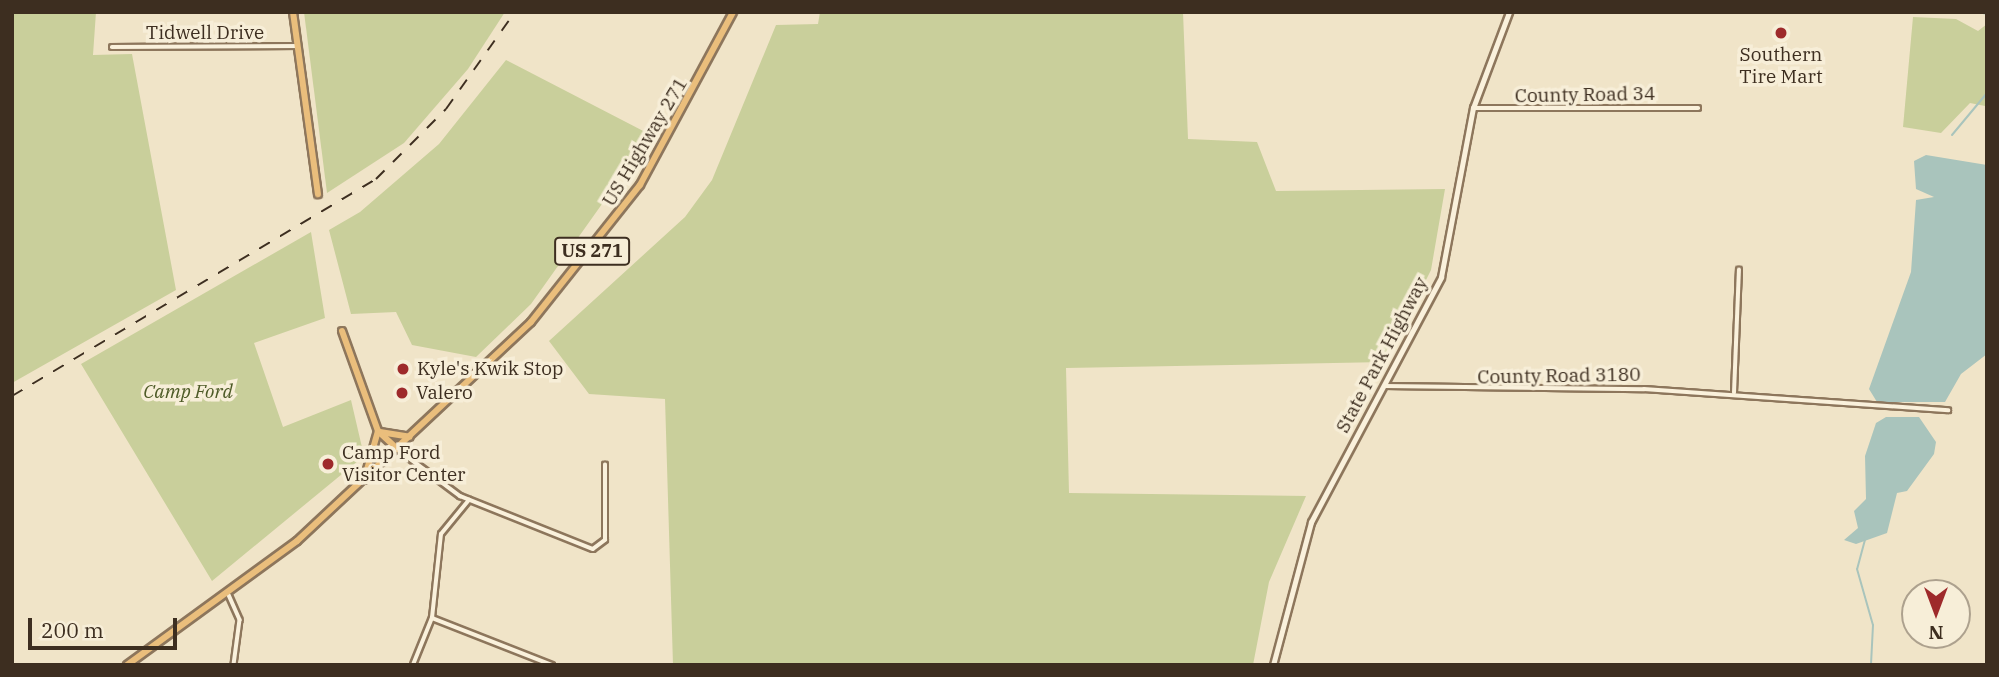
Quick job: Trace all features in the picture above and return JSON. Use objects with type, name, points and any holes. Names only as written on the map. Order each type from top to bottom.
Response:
[{"type":"highway","points":[[293,12],[318,194]]},
{"type":"highway","name":"US Highway 271","points":[[127,665],[229,595],[363,482],[531,322],[614,222],[677,126],[733,12]]},
{"type":"highway","points":[[342,331],[378,432],[397,449]]},
{"type":"highway","points":[[378,432],[412,437]]},
{"type":"highway","points":[[363,482],[378,432]]},
{"type":"main road","name":"State Park Highway","points":[[1273,665],[1308,528],[1385,386],[1445,267],[1473,108],[1509,12]]},
{"type":"street","name":"Tidwell Drive","points":[[112,47],[298,46]]},
{"type":"street","name":"County Road 34","points":[[1473,108],[1698,108]]},
{"type":"street","points":[[1734,393],[1739,270]]},
{"type":"street","name":"County Road 3180","points":[[1385,386],[1734,393],[1948,410]]},
{"type":"street","points":[[397,449],[469,500],[593,549],[602,546],[604,465]]},
{"type":"street","points":[[412,665],[432,618],[441,534],[469,500]]},
{"type":"street","points":[[229,595],[240,620],[234,665]]},
{"type":"street","points":[[432,618],[550,665]]},
{"type":"green space","points":[[12,12],[96,12],[93,55],[132,54],[176,290],[12,383]]},
{"type":"green space","points":[[304,12],[505,12],[468,69],[404,143],[327,193]]},
{"type":"green space","points":[[820,12],[1183,12],[1188,139],[1257,142],[1276,191],[1445,189],[1431,270],[1385,362],[1066,368],[1069,493],[1306,496],[1269,582],[1253,665],[673,665],[665,399],[589,394],[549,341],[685,217],[712,180],[776,25],[818,24]]},
{"type":"green space","points":[[1913,17],[1956,19],[1978,31],[1987,24],[1987,134],[1985,106],[1970,103],[1941,133],[1903,127]]},
{"type":"green space","points":[[506,60],[651,135],[531,304],[476,357],[412,345],[396,312],[351,314],[329,230],[360,212],[439,144]]},
{"type":"green space","name":"Camp Ford","points":[[311,232],[325,318],[254,343],[283,427],[351,400],[364,456],[212,581],[81,364]]},
{"type":"water","points":[[1926,155],[1987,165],[1987,354],[1961,374],[1945,402],[1877,402],[1869,389],[1911,272],[1916,200],[1934,197],[1916,189],[1914,161]]},
{"type":"water","points":[[1886,417],[1919,417],[1936,442],[1934,454],[1907,491],[1897,493],[1887,533],[1856,544],[1844,540],[1858,528],[1854,511],[1866,499],[1865,456],[1876,423]]},
{"type":"waterway","points":[[1983,13],[1987,14]]},
{"type":"waterway","points":[[1952,135],[1987,93]]},
{"type":"waterway","points":[[1866,536],[1857,569],[1873,625],[1871,665]]},
{"type":"railway","points":[[12,396],[376,179],[446,109],[515,12]]},
{"type":"place","name":"Southern Tire Mart","points":[[1781,33]]},
{"type":"place","name":"Kyle's Kwik Stop","points":[[403,369]]},
{"type":"place","name":"Valero","points":[[402,393]]},
{"type":"place","name":"Camp Ford Visitor Center","points":[[328,464]]}]
